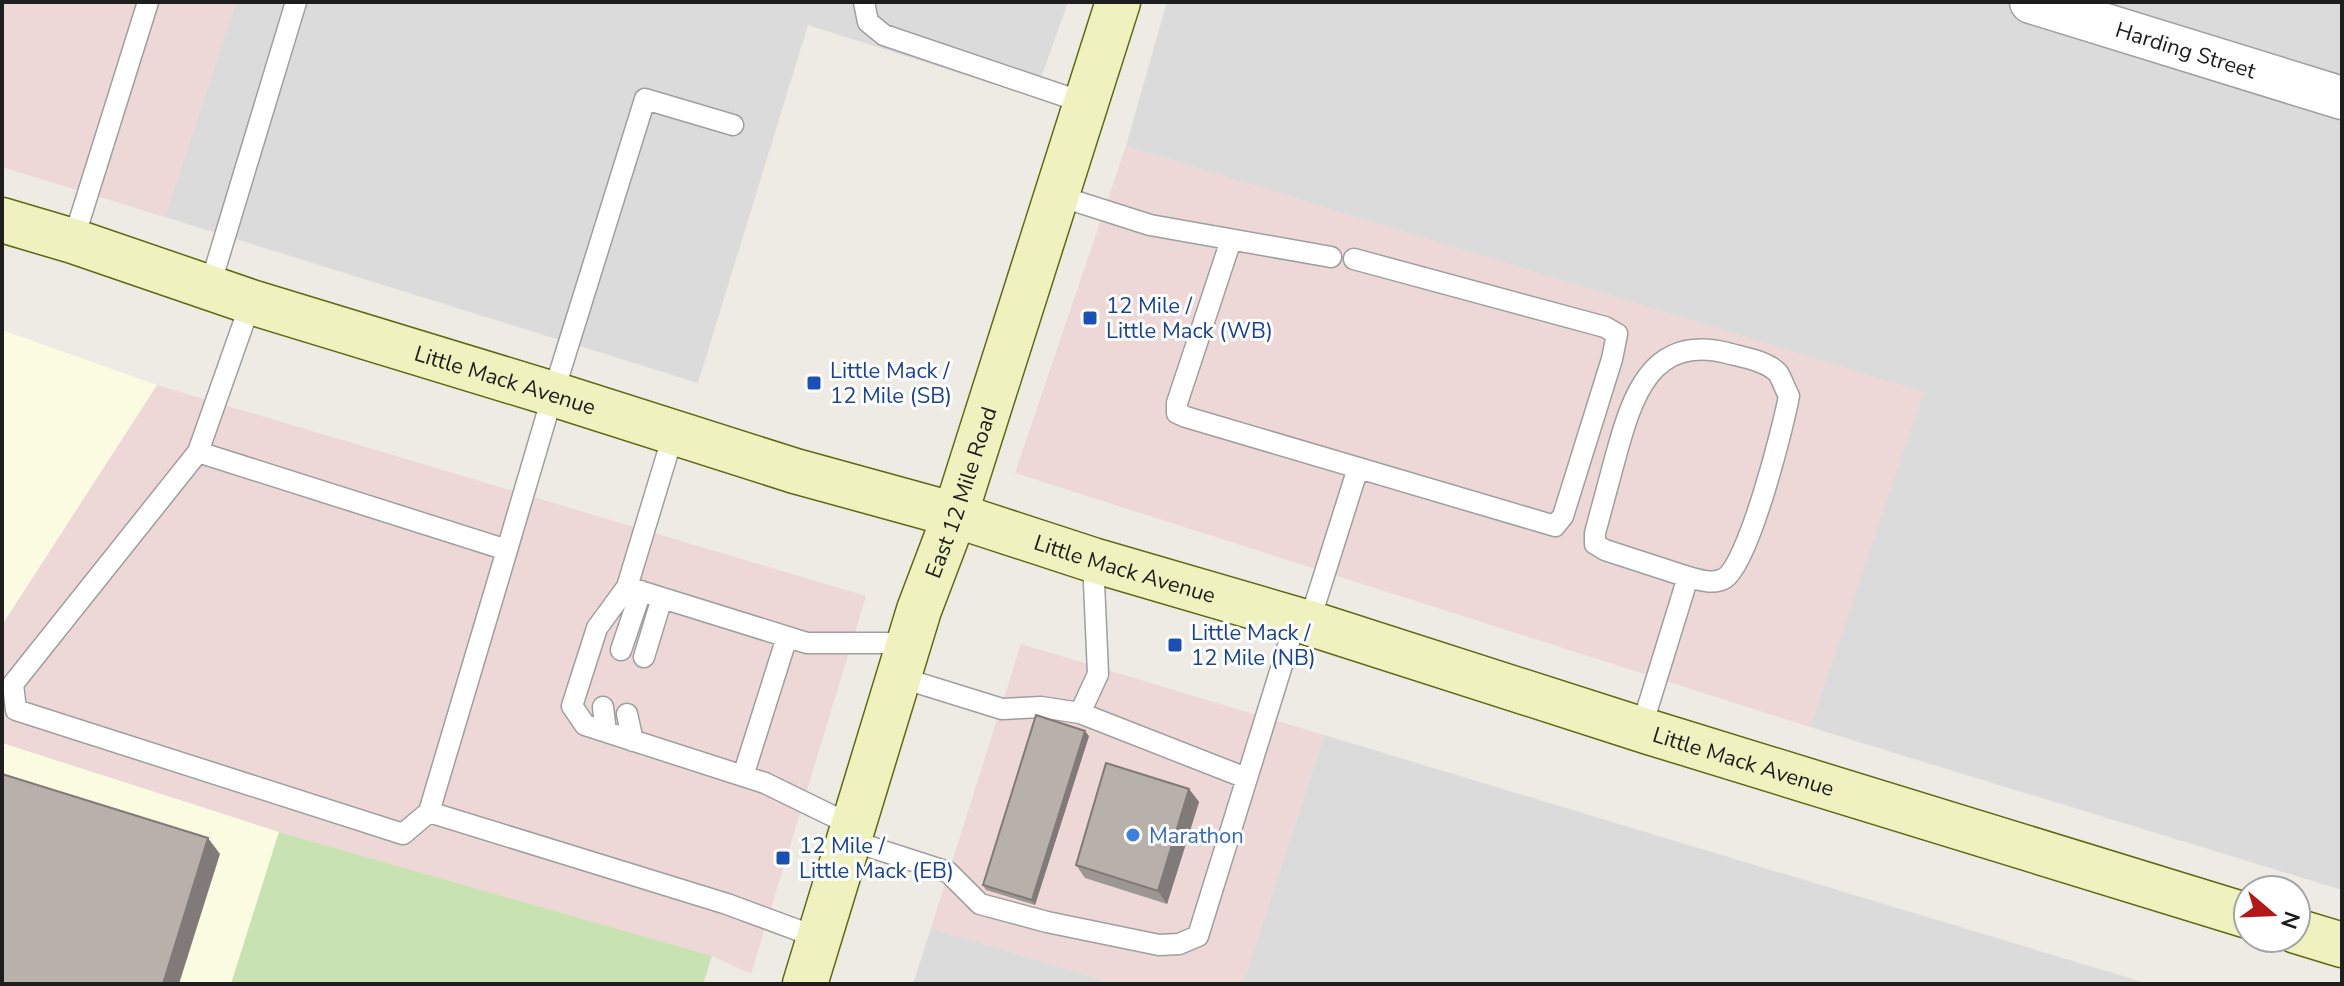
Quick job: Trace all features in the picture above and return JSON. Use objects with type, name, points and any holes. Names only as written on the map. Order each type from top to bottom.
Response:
[{"type":"main road","name":"East 12 Mile Road","points":[[805,984],[919,610],[955,515],[1118,2]]},
{"type":"main road","name":"Little Mack Avenue","points":[[2,220],[73,241],[209,289],[795,471],[955,515],[2232,911]]},
{"type":"main road","points":[[2312,936],[2342,945]]},
{"type":"street","name":"Harding Street","points":[[2031,2],[2342,98]]},
{"type":"lane","points":[[73,241],[148,2]]},
{"type":"lane","points":[[209,289],[296,2]]},
{"type":"lane","points":[[864,2],[868,22],[884,35],[1085,103]]},
{"type":"lane","points":[[251,302],[198,452],[13,684],[16,710],[403,834],[429,812],[553,394],[645,99],[733,125]]},
{"type":"lane","points":[[1056,195],[1150,225],[1331,257]]},
{"type":"lane","points":[[1231,240],[1177,403],[1177,413],[1555,526],[1563,516],[1617,334],[1605,327],[1354,259]]},
{"type":"lane","points":[[1709,348],[1752,359],[1777,372],[1789,396],[1770,473],[1743,553],[1726,578],[1713,582],[1688,577],[1605,550],[1595,544],[1595,533],[1629,410],[1645,378],[1666,359],[1687,351],[1709,348]]},
{"type":"lane","points":[[621,650],[674,432]]},
{"type":"lane","points":[[198,452],[507,550]]},
{"type":"lane","points":[[634,589],[597,628],[572,706],[585,725],[765,783],[851,833],[948,872],[980,904],[1047,922],[1159,945],[1179,944],[1198,936],[1246,778],[1358,468]]},
{"type":"lane","points":[[1080,713],[1098,674],[1093,560]]},
{"type":"lane","points":[[1641,729],[1688,577]]},
{"type":"lane","points":[[634,589],[807,643],[904,660],[1002,709],[1041,707],[1080,713],[1246,778]]},
{"type":"lane","points":[[644,657],[662,598]]},
{"type":"lane","points":[[743,776],[787,637]]},
{"type":"lane","points":[[603,707],[606,732]]},
{"type":"lane","points":[[627,714],[633,741]]},
{"type":"lane","points":[[429,812],[727,904],[819,938]]},
{"type":"shaded area","points":[[2,2],[236,2],[165,217],[2,167]]},
{"type":"shaded area","points":[[236,2],[1068,2],[1034,97],[808,25],[698,383],[165,217]]},
{"type":"shaded area","points":[[1167,2],[2342,2],[2342,890],[2312,881],[2312,874],[2290,874],[1810,727],[1923,392],[1126,146]]},
{"type":"shaded area","points":[[1126,146],[1924,392],[1810,727],[1015,473]]},
{"type":"shaded area","points":[[2,330],[157,385],[2,625]]},
{"type":"shaded area","points":[[157,385],[866,596],[751,974],[712,956],[279,832],[2,743],[2,625]]},
{"type":"shaded area","points":[[1021,644],[1324,735],[1243,984],[1117,984],[931,928]]},
{"type":"shaded area","points":[[1324,735],[2149,984],[1243,984]]},
{"type":"shaded area","points":[[2,743],[279,832],[231,984],[2,984]]},
{"type":"shaded area","points":[[931,928],[1117,984],[913,984]]},
{"type":"green space","points":[[279,832],[712,956],[703,984],[231,984]]},
{"type":"building","points":[[1036,715],[1085,731],[1032,900],[983,885]]},
{"type":"building","points":[[1106,763],[1189,789],[1158,891],[1076,865]]},
{"type":"building","points":[[2,774],[208,838],[163,984],[2,984]]},
{"type":"place","name":"12 Mile / Little Mack (WB)","points":[[1090,318]]},
{"type":"place","name":"Little Mack / 12 Mile (SB)","points":[[814,383]]},
{"type":"place","name":"Little Mack / 12 Mile (NB)","points":[[1175,645]]},
{"type":"place","name":"Marathon","points":[[1133,835]]},
{"type":"place","name":"12 Mile / Little Mack (EB)","points":[[783,858]]}]
